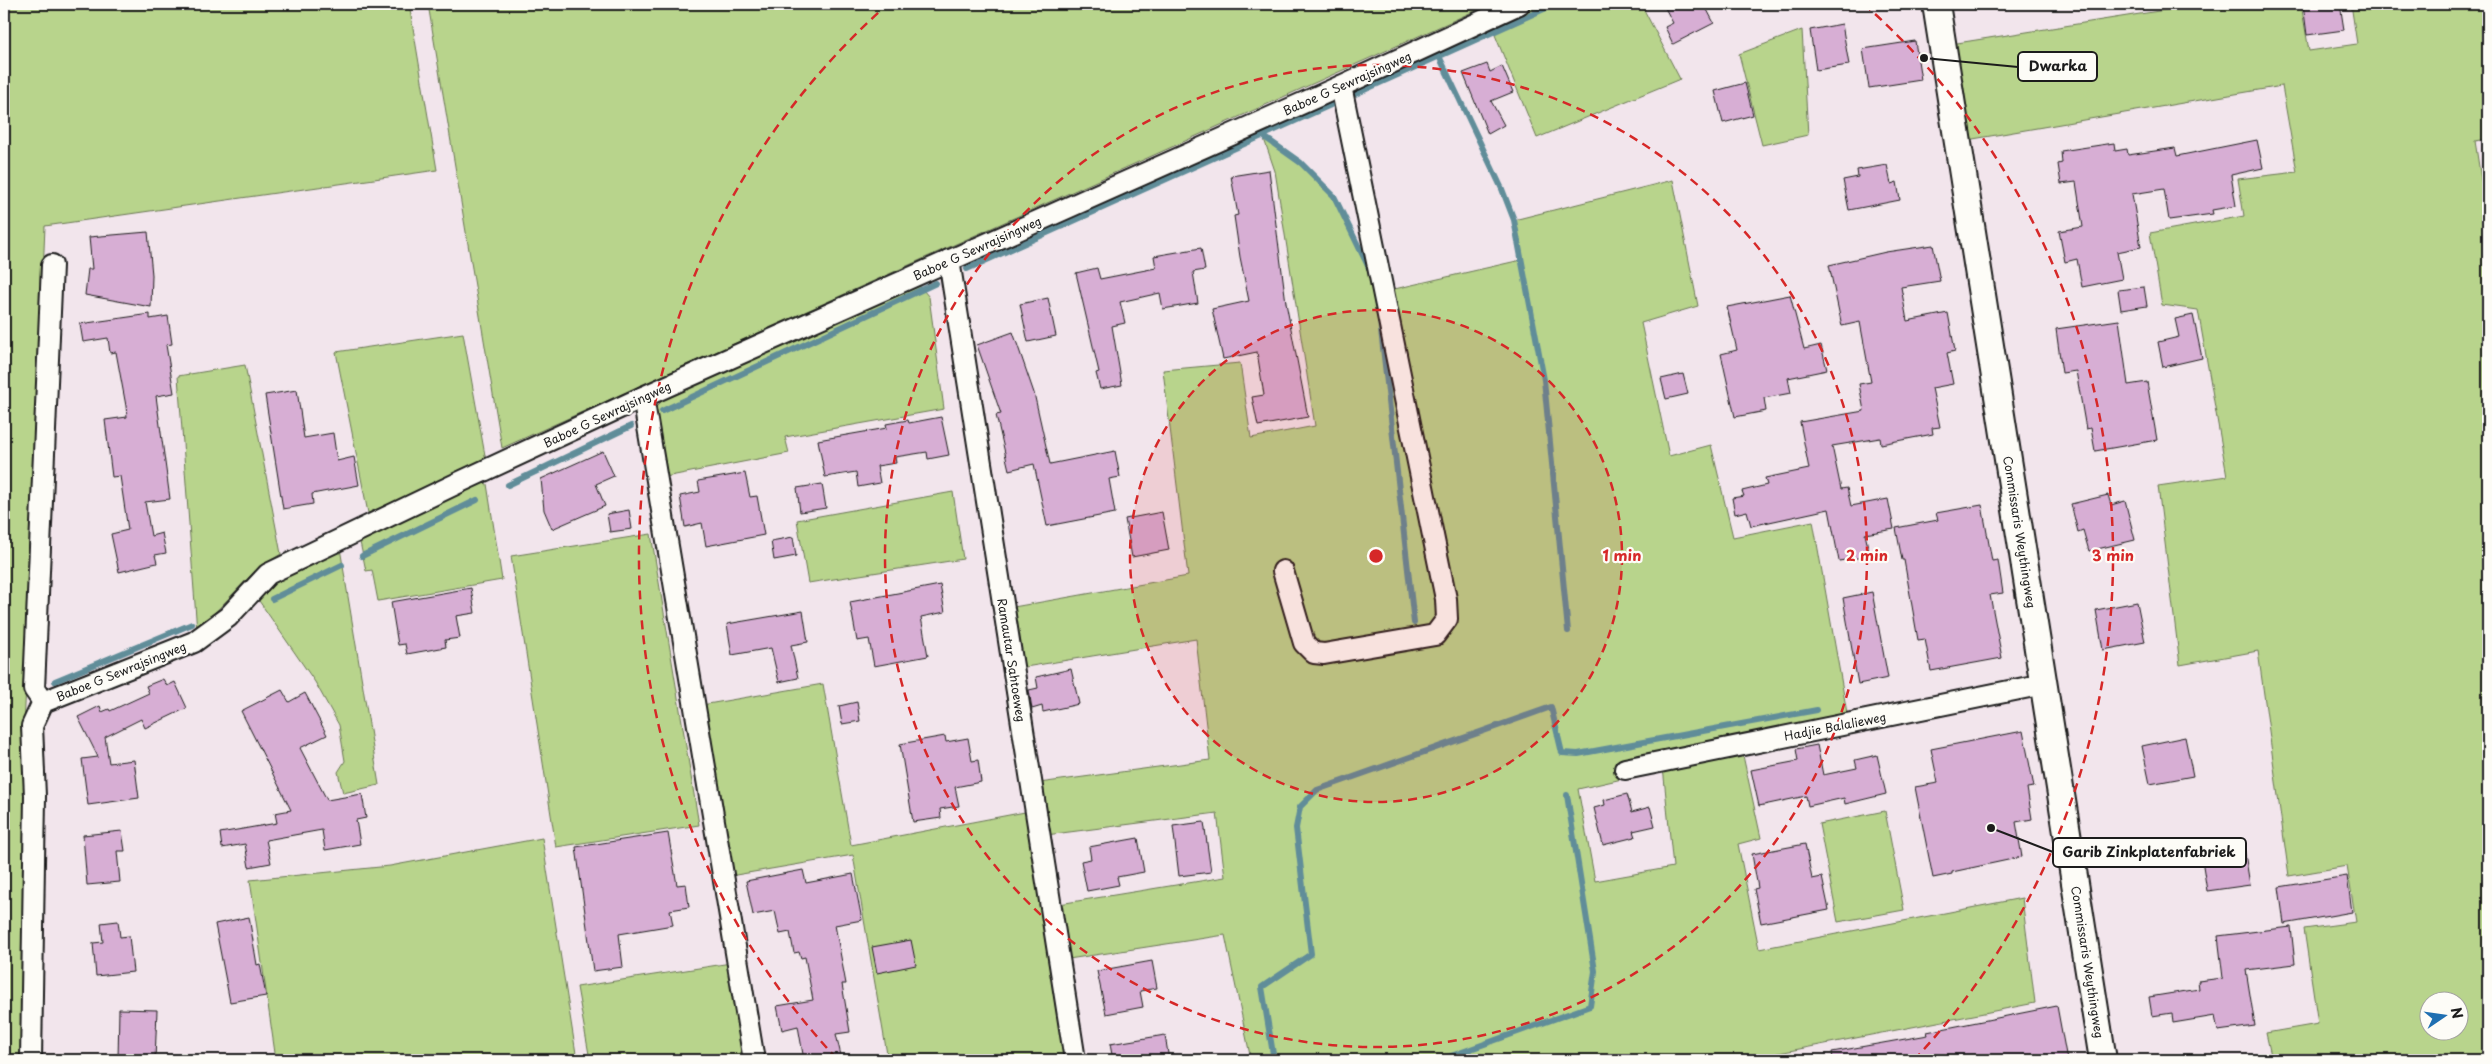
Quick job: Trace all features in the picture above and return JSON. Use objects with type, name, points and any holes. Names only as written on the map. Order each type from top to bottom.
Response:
[{"type":"main road","name":"Commissaris Weythingweg","points":[[1936,4],[2103,1060]]},
{"type":"street","name":"Baboe G Sewrajsingweg","points":[[31,1060],[34,796],[32,726],[43,702],[194,642],[228,618],[268,574],[643,398],[1341,86],[1519,4]]},
{"type":"street","points":[[1283,571],[1304,643],[1314,653],[1324,654],[1435,635],[1447,619],[1446,600],[1341,86]]},
{"type":"street","name":"Ramautar Sahtoeweg","points":[[949,260],[1075,1060]]},
{"type":"street","points":[[43,702],[34,689],[52,265]]},
{"type":"street","points":[[643,398],[754,1060]]},
{"type":"street","name":"Hadjie Balalieweg","points":[[1625,769],[2044,684]]},
{"type":"green space","points":[[4,4],[409,4],[437,170],[45,226],[24,729],[22,1060],[4,1060]]},
{"type":"green space","points":[[428,4],[1490,4],[502,448]]},
{"type":"green space","points":[[1537,4],[1641,4],[1680,79],[1537,138],[1491,25]]},
{"type":"green space","points":[[2203,4],[2301,4],[2309,51],[2357,44],[2351,4],[2483,4],[2488,34],[2488,139],[2475,141],[2488,224],[2488,1060],[2272,1060],[2266,1033],[2318,1024],[2304,929],[2356,922],[2347,866],[2289,876],[2258,651],[2180,665],[2158,486],[2227,476],[2198,310],[2162,305],[2150,233],[2244,216],[2238,179],[2297,172],[2282,86],[1967,140],[1951,44]]},
{"type":"green space","points":[[1802,30],[1808,135],[1762,145],[1739,54]]},
{"type":"green space","points":[[1263,136],[1301,163],[1334,196],[1375,280],[1377,293],[1521,260],[1514,220],[1673,180],[1698,306],[1641,323],[1669,456],[1711,445],[1733,537],[1813,521],[1847,713],[1616,761],[1622,779],[1578,789],[1595,881],[1673,867],[1663,767],[1742,751],[1761,838],[1738,844],[1759,949],[2022,898],[2035,1003],[1743,1060],[1251,1060],[1225,935],[1062,960],[1053,905],[1225,877],[1217,813],[1046,835],[1039,783],[1210,760],[1196,639],[1019,668],[1008,608],[1188,576],[1163,370],[1240,363],[1251,438],[1315,426],[1275,171]]},
{"type":"green space","points":[[917,283],[929,297],[944,409],[785,437],[789,453],[665,477],[656,427],[655,408],[663,400]]},
{"type":"green space","points":[[463,333],[486,461],[368,513],[336,352]]},
{"type":"green space","points":[[245,365],[281,554],[258,568],[197,631],[178,376]]},
{"type":"green space","points":[[480,481],[487,484],[502,580],[378,601],[372,570],[366,571],[359,537]]},
{"type":"green space","points":[[953,492],[963,559],[808,583],[797,520]]},
{"type":"green space","points":[[651,534],[699,825],[556,847],[511,556]]},
{"type":"green space","points":[[340,548],[379,785],[343,793],[338,772],[345,761],[339,725],[315,682],[255,595],[274,578]]},
{"type":"green space","points":[[823,684],[851,845],[1025,812],[1064,1060],[888,1060],[853,855],[730,876],[702,705]]},
{"type":"green space","points":[[1885,811],[1904,910],[1838,922],[1819,824]]},
{"type":"green space","points":[[542,838],[577,1060],[276,1060],[250,880],[390,866]]},
{"type":"green space","points":[[731,963],[747,1060],[590,1060],[577,987]]},
{"type":"building","points":[[1663,4],[1704,4],[1714,23],[1673,44],[1665,27],[1673,23]]},
{"type":"building","points":[[2303,4],[2340,4],[2344,30],[2307,35]]},
{"type":"building","points":[[1842,24],[1849,65],[1816,70],[1810,30]]},
{"type":"building","points":[[1915,41],[1921,80],[1869,88],[1863,49]]},
{"type":"building","points":[[1487,64],[1490,72],[1502,66],[1513,92],[1491,101],[1504,125],[1488,134],[1463,73]]},
{"type":"building","points":[[1745,83],[1753,115],[1723,123],[1715,91]]},
{"type":"building","points":[[2257,140],[2263,168],[2231,175],[2236,206],[2212,210],[2213,214],[2169,220],[2164,189],[2132,194],[2141,247],[2117,252],[2122,279],[2082,287],[2077,259],[2065,262],[2059,231],[2083,227],[2076,182],[2061,184],[2058,164],[2062,163],[2061,151],[2114,143],[2115,151],[2127,149],[2128,155],[2175,148],[2177,156]]},
{"type":"building","points":[[1887,165],[1891,184],[1897,182],[1900,200],[1849,210],[1843,180],[1858,177],[1857,170]]},
{"type":"building","points":[[1269,170],[1286,303],[1308,417],[1258,426],[1252,397],[1264,395],[1257,352],[1223,359],[1212,309],[1249,301],[1234,216],[1238,215],[1231,176]]},
{"type":"building","points":[[148,232],[152,275],[151,307],[85,295],[88,269],[92,269],[89,237]]},
{"type":"building","points":[[1933,245],[1940,281],[1901,287],[1907,321],[1948,313],[1955,351],[1947,353],[1953,384],[1932,388],[1940,427],[1932,428],[1933,434],[1881,444],[1880,438],[1832,446],[1841,489],[1847,488],[1851,506],[1888,499],[1894,529],[1865,534],[1870,556],[1839,561],[1829,509],[1751,526],[1747,511],[1735,514],[1732,498],[1744,496],[1742,491],[1767,485],[1765,478],[1809,469],[1800,422],[1864,411],[1859,384],[1871,382],[1860,322],[1842,326],[1829,265],[1886,252]]},
{"type":"building","points":[[1201,248],[1205,270],[1193,272],[1198,303],[1163,309],[1160,293],[1120,302],[1125,323],[1112,326],[1122,385],[1100,389],[1096,373],[1099,372],[1076,273],[1097,268],[1100,279],[1156,268],[1154,256]]},
{"type":"building","points":[[2144,287],[2147,306],[2121,310],[2118,290]]},
{"type":"building","points":[[1790,295],[1804,349],[1821,345],[1827,370],[1788,378],[1791,393],[1764,398],[1766,411],[1735,417],[1721,354],[1737,350],[1727,307]]},
{"type":"building","points":[[1048,298],[1056,336],[1028,342],[1020,304]]},
{"type":"building","points":[[150,314],[150,319],[168,316],[172,344],[166,345],[174,393],[156,396],[170,499],[145,502],[151,536],[162,533],[166,553],[155,555],[157,563],[119,572],[111,534],[128,530],[120,476],[112,477],[105,420],[127,417],[126,406],[116,352],[110,353],[108,338],[83,342],[80,324]]},
{"type":"building","points":[[2193,315],[2202,358],[2163,367],[2158,342],[2179,337],[2175,319]]},
{"type":"building","points":[[2119,320],[2128,385],[2147,382],[2157,440],[2095,451],[2091,428],[2086,429],[2076,371],[2062,373],[2056,329]]},
{"type":"building","points":[[1013,332],[1034,393],[1050,464],[1115,451],[1120,477],[1109,479],[1115,513],[1047,526],[1034,464],[1009,470],[996,415],[1001,414],[977,345]]},
{"type":"building","points":[[1683,374],[1688,394],[1666,399],[1661,379]]},
{"type":"building","points":[[297,390],[304,438],[333,433],[337,461],[354,457],[359,485],[312,494],[313,504],[283,509],[265,395]]},
{"type":"building","points":[[941,417],[949,455],[928,459],[927,452],[895,457],[896,463],[877,466],[880,483],[858,487],[856,472],[825,477],[818,440],[887,428],[886,424],[908,420],[909,423]]},
{"type":"building","points":[[603,451],[614,476],[596,484],[605,506],[552,529],[544,510],[541,479]]},
{"type":"building","points":[[745,473],[750,497],[757,496],[764,535],[706,546],[702,523],[685,527],[680,496],[700,492],[698,481]]},
{"type":"building","points":[[822,484],[826,508],[800,512],[797,488]]},
{"type":"building","points":[[2108,495],[2111,505],[2125,501],[2135,540],[2089,551],[2083,530],[2078,532],[2071,504]]},
{"type":"building","points":[[1982,505],[1992,561],[1998,560],[2003,593],[1990,595],[2002,658],[1931,671],[1925,639],[1918,640],[1904,560],[1902,560],[1896,528],[1938,520],[1936,513]]},
{"type":"building","points":[[629,510],[632,529],[610,532],[607,514]]},
{"type":"building","points":[[1162,512],[1169,550],[1132,557],[1125,519]]},
{"type":"building","points":[[793,537],[796,556],[774,560],[771,541]]},
{"type":"building","points":[[940,585],[945,612],[921,617],[928,656],[874,666],[869,639],[857,641],[850,602]]},
{"type":"building","points":[[471,588],[475,613],[456,616],[460,638],[445,640],[446,647],[407,654],[405,644],[398,645],[391,602]]},
{"type":"building","points":[[1872,592],[1888,678],[1858,684],[1843,598]]},
{"type":"building","points":[[2137,602],[2145,642],[2103,650],[2096,610]]},
{"type":"building","points":[[803,611],[808,642],[791,645],[798,678],[779,682],[771,648],[732,655],[727,624]]},
{"type":"building","points":[[1071,669],[1079,704],[1043,712],[1042,706],[1032,709],[1029,690],[1038,688],[1036,677]]},
{"type":"building","points":[[163,679],[167,686],[175,682],[187,708],[145,728],[141,719],[105,737],[109,763],[134,760],[139,798],[88,805],[82,759],[98,757],[78,717],[100,706],[102,712],[109,709],[110,711],[149,693],[146,686]]},
{"type":"building","points":[[282,690],[289,702],[305,693],[327,735],[300,748],[327,800],[362,794],[366,818],[356,820],[360,844],[325,850],[322,830],[266,840],[271,863],[249,867],[245,844],[222,848],[220,833],[277,823],[275,813],[291,810],[241,711]]},
{"type":"building","points":[[857,702],[860,721],[842,724],[839,706]]},
{"type":"building","points":[[2023,731],[2034,787],[2027,788],[2032,819],[2016,822],[2022,857],[1933,878],[1915,787],[1938,783],[1931,749]]},
{"type":"building","points":[[945,736],[946,742],[968,738],[972,761],[978,760],[981,782],[955,787],[959,806],[940,809],[941,818],[913,822],[900,744]]},
{"type":"building","points":[[2185,737],[2193,776],[2150,784],[2142,746]]},
{"type":"building","points":[[1817,745],[1823,775],[1857,768],[1855,760],[1877,755],[1886,794],[1845,804],[1844,798],[1808,806],[1806,796],[1759,806],[1751,770],[1798,761],[1796,749]]},
{"type":"building","points":[[1627,794],[1632,812],[1650,807],[1655,826],[1633,831],[1635,837],[1603,845],[1594,808],[1605,805],[1604,800]]},
{"type":"building","points":[[1204,822],[1211,872],[1179,876],[1173,826]]},
{"type":"building","points":[[122,831],[125,851],[117,851],[120,882],[87,885],[83,835]]},
{"type":"building","points":[[668,833],[677,885],[686,884],[689,907],[670,910],[673,925],[619,934],[623,967],[593,971],[576,847]]},
{"type":"building","points":[[1138,838],[1144,872],[1117,877],[1119,885],[1087,891],[1081,861],[1091,859],[1089,847]]},
{"type":"building","points":[[1805,844],[1812,879],[1822,877],[1829,910],[1761,923],[1754,889],[1758,888],[1752,854]]},
{"type":"building","points":[[2244,847],[2250,885],[2207,891],[2201,853]]},
{"type":"building","points":[[803,870],[806,883],[853,874],[862,920],[835,925],[846,984],[842,984],[850,1032],[836,1034],[842,1060],[804,1060],[798,1026],[782,1030],[777,1006],[813,1000],[805,957],[801,958],[799,952],[794,953],[790,932],[780,934],[775,911],[753,915],[746,881]]},
{"type":"building","points":[[2347,876],[2352,912],[2284,924],[2279,887]]},
{"type":"building","points":[[249,917],[257,965],[260,964],[266,996],[230,1002],[215,924]]},
{"type":"building","points":[[118,921],[120,937],[129,936],[133,972],[96,976],[93,943],[103,942],[101,923]]},
{"type":"building","points":[[2291,927],[2295,964],[2246,970],[2255,1026],[2218,1031],[2215,1016],[2173,1023],[2172,1013],[2152,1016],[2149,997],[2199,989],[2198,981],[2223,978],[2218,936]]},
{"type":"building","points":[[911,940],[916,965],[877,973],[872,947]]},
{"type":"building","points":[[1152,961],[1157,988],[1140,991],[1143,1007],[1106,1014],[1097,971]]},
{"type":"building","points":[[2057,1006],[2067,1060],[1833,1060],[1832,1052],[1928,1035],[1927,1032]]},
{"type":"building","points":[[119,1009],[157,1010],[155,1060],[118,1060]]},
{"type":"building","points":[[1165,1035],[1169,1060],[1113,1060],[1110,1044]]},
{"type":"waterway","points":[[1353,95],[1555,4]]},
{"type":"waterway","points":[[1439,56],[1502,189],[1514,220],[1544,380],[1568,631]]},
{"type":"waterway","points":[[967,269],[1335,103]]},
{"type":"waterway","points":[[1263,136],[1301,163],[1334,196],[1371,272]]},
{"type":"waterway","points":[[662,411],[936,283]]},
{"type":"waterway","points":[[1380,321],[1414,623]]},
{"type":"waterway","points":[[508,485],[631,426]]},
{"type":"waterway","points":[[362,556],[477,500]]},
{"type":"waterway","points":[[272,599],[342,565]]},
{"type":"waterway","points":[[55,681],[192,624]]},
{"type":"waterway","points":[[1274,1060],[1262,987],[1311,954],[1296,828],[1300,807],[1317,790],[1551,707],[1562,753],[1578,754],[1817,710]]},
{"type":"waterway","points":[[1440,1060],[1590,1006],[1595,971],[1567,795]]},
{"type":"place","name":"Dwarka","points":[[1924,58]]},
{"type":"place","name":"Garib Zinkplatenfabriek","points":[[1991,828]]}]
